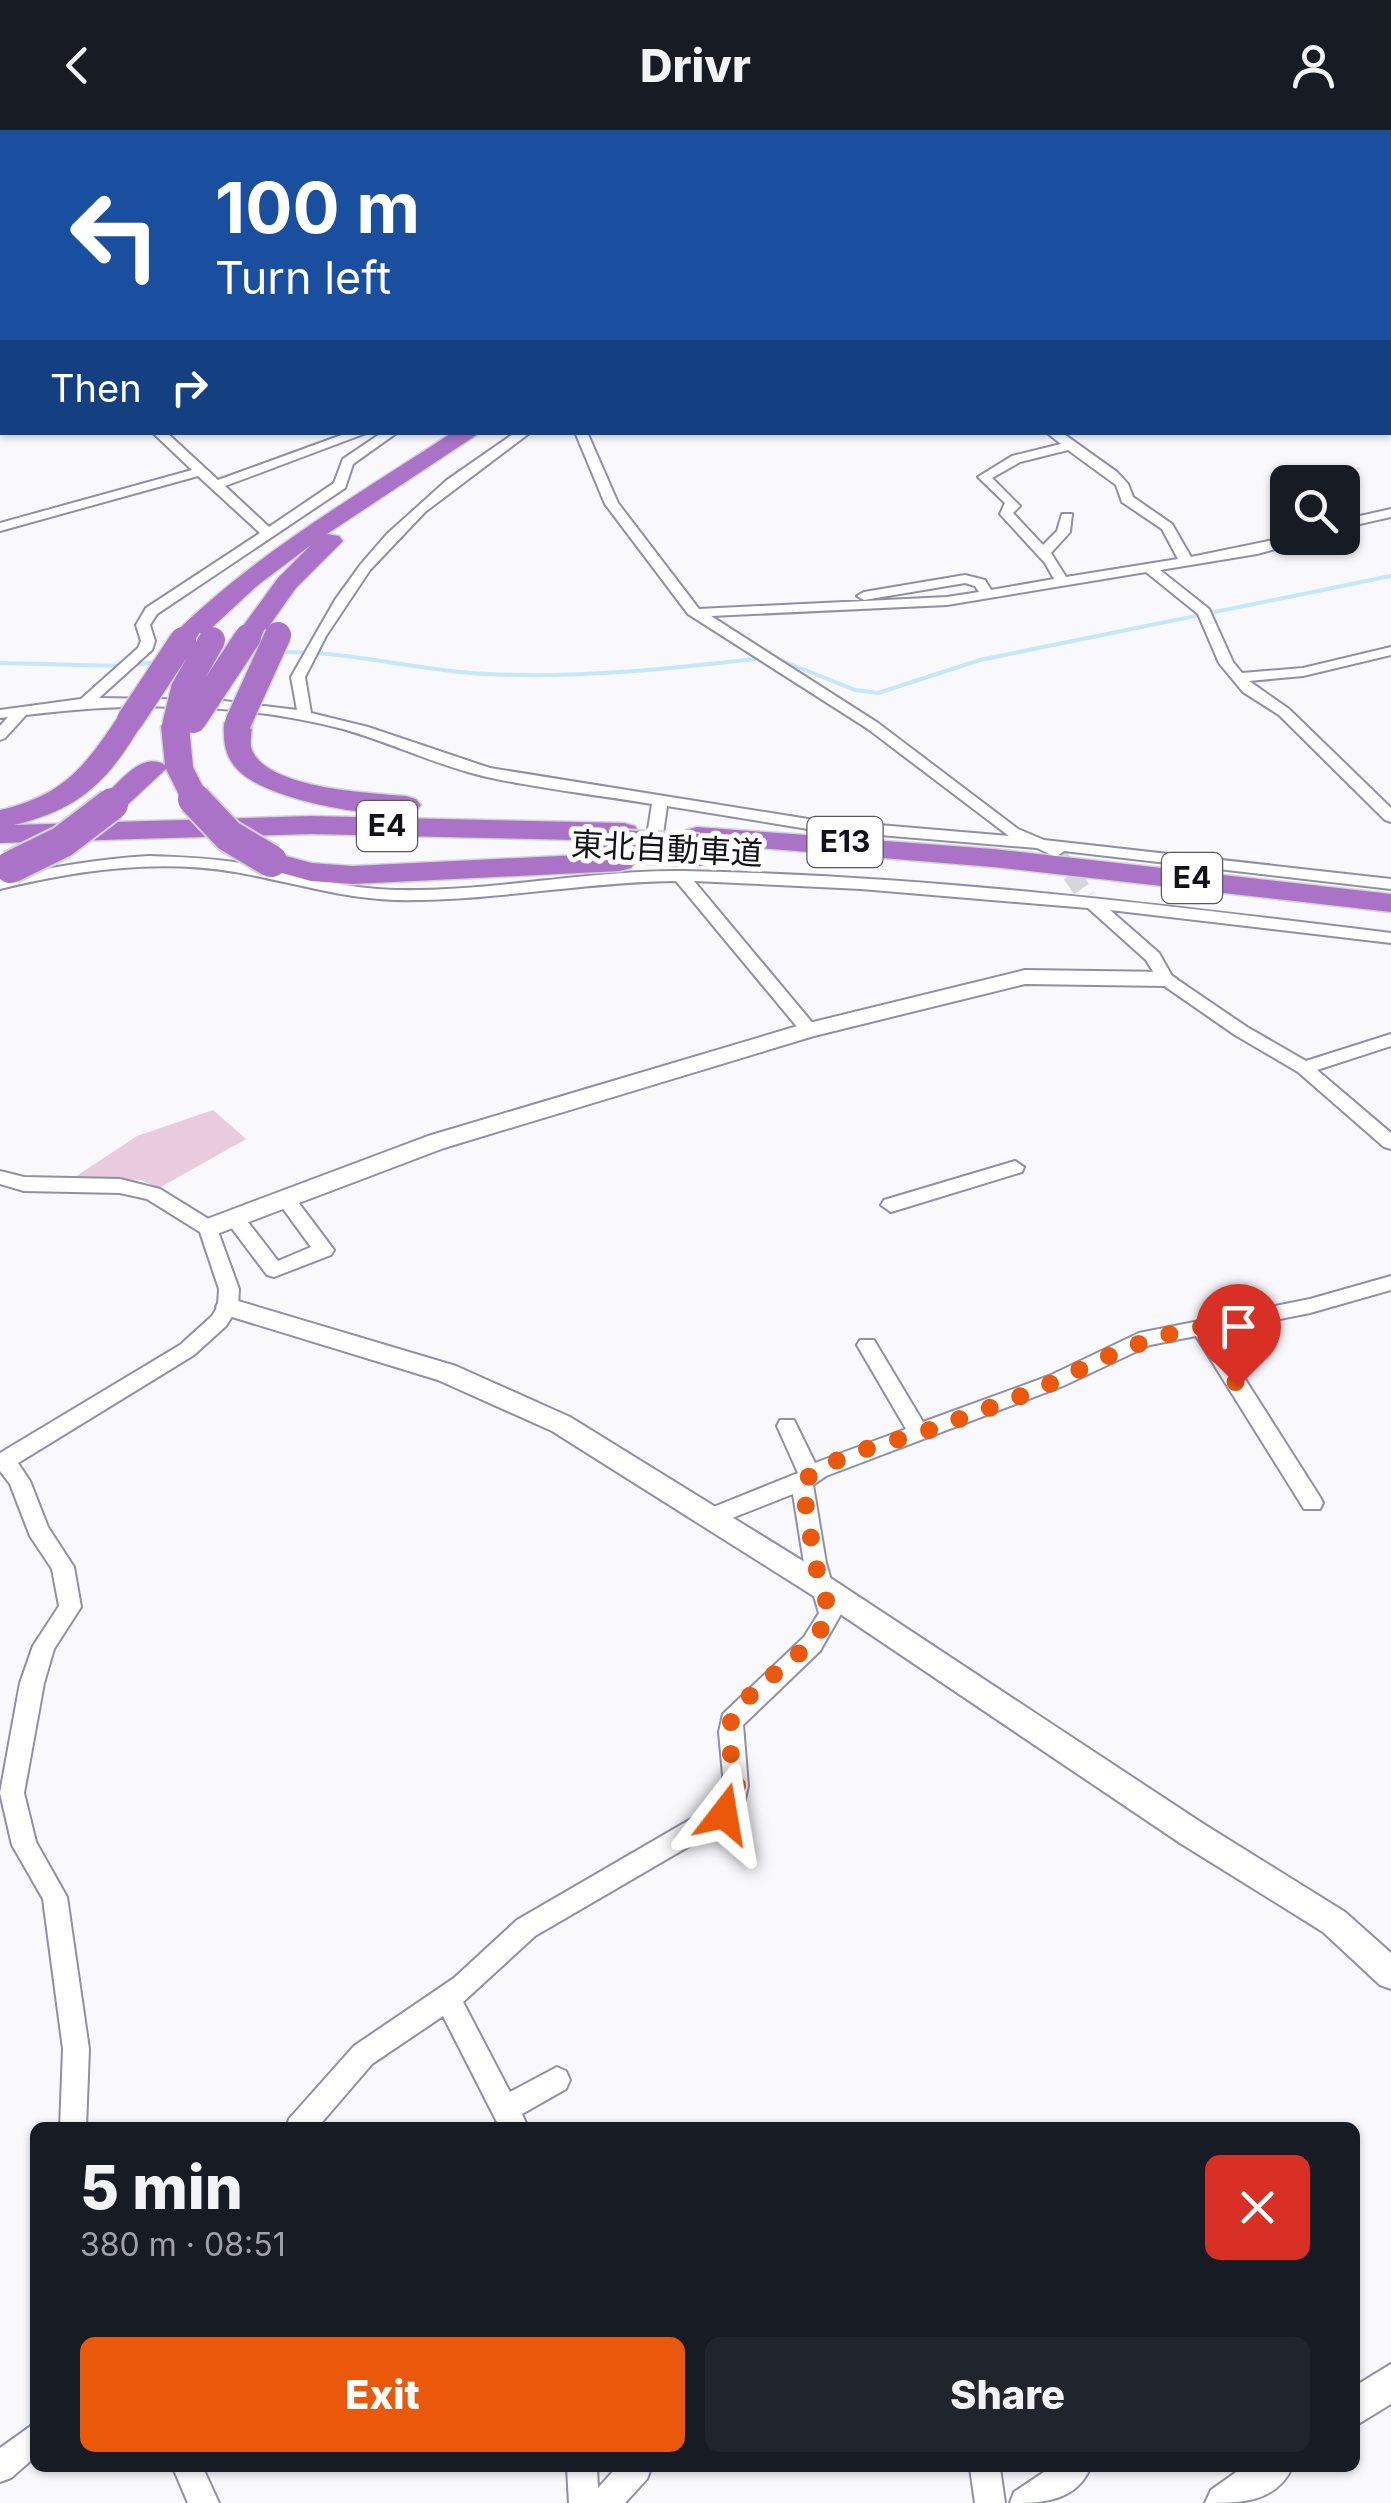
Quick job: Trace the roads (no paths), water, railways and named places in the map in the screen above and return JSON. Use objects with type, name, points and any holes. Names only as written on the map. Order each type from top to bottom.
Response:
[{"type":"highway","name":"E13","points":[[0,819],[40,808],[80,788],[106,764],[130,720],[198,640],[265,580],[464,435]]},
{"type":"highway","points":[[369,503],[482,435]]},
{"type":"highway","name":"E13","points":[[369,503],[319,565],[278,636],[238,723],[236,750],[248,766],[275,782],[305,792],[623,841],[956,869]]},
{"type":"highway","name":"E13","points":[[185,724],[300,568],[369,503]]},
{"type":"highway","name":"E13","points":[[198,640],[184,689],[185,724],[179,766],[194,799],[230,836],[272,861],[311,872],[354,875],[623,841]]},
{"type":"highway","points":[[3,867],[62,842],[152,768]]},
{"type":"highway","name":"東北自動車道","points":[[0,834],[310,826],[623,841]]},
{"type":"highway","name":"東北自動車道","points":[[3,867],[308,839],[623,841]]},
{"type":"highway","name":"東北自動車道","points":[[695,850],[993,858],[1391,903]]},
{"type":"highway","name":"E4","points":[[956,869],[1391,918]]},
{"type":"street","points":[[161,435],[268,533]]},
{"type":"street","points":[[216,485],[355,435]]},
{"type":"street","points":[[85,702],[146,650],[148,641],[143,626],[151,611],[340,485],[347,462],[388,435]]},
{"type":"street","points":[[303,716],[305,706],[298,677],[362,567],[436,494],[520,435]]},
{"type":"street","points":[[582,435],[612,504],[696,612],[873,726],[1012,832],[1049,848]]},
{"type":"street","points":[[1055,435],[1112,475],[1122,484],[1127,499],[1167,527],[1188,562]]},
{"type":"street","points":[[1062,582],[1059,571],[1044,552],[1008,514],[1006,510],[1012,504],[984,475],[1007,467],[1016,459],[1068,446]]},
{"type":"street","points":[[0,527],[201,471]]},
{"type":"street","points":[[1360,520],[1391,514]]},
{"type":"street","points":[[1044,552],[1063,532],[1067,517]]},
{"type":"street","points":[[696,612],[846,607],[868,595],[966,579],[980,583],[988,595],[1270,546]]},
{"type":"street","points":[[1149,568],[1207,616],[1226,663],[1248,689],[1297,723],[1391,817]]},
{"type":"street","points":[[1238,678],[1303,672],[1391,651]]},
{"type":"street","points":[[0,714],[85,702],[218,704],[350,726],[456,766],[660,803],[808,824],[1391,884]]},
{"type":"street","points":[[0,734],[21,712]]},
{"type":"street","points":[[648,876],[660,803]]},
{"type":"street","points":[[695,850],[810,1030]]},
{"type":"street","points":[[3,867],[218,865],[317,888],[384,894],[482,892],[648,876],[695,850],[1391,938]]},
{"type":"street","points":[[1089,900],[1154,958],[1166,979],[1241,1031],[1304,1068],[1391,1144]]},
{"type":"street","points":[[208,1228],[436,1142],[810,1030],[1025,977],[1166,979]]},
{"type":"street","points":[[1304,1068],[1348,1050],[1391,1040]]},
{"type":"street","points":[[891,1205],[1015,1167]]},
{"type":"street","points":[[0,1177],[24,1184],[136,1188],[166,1200],[208,1228],[229,1289],[228,1307],[219,1322],[186,1350],[2,1462],[20,1481],[38,1530],[63,1567],[70,1607],[44,1646],[32,1682],[12,1793],[24,1845],[55,1897],[76,2048],[72,2122]]},
{"type":"street","points":[[234,1218],[274,1270],[324,1250],[285,1199]]},
{"type":"street","points":[[709,1518],[806,1479],[844,1459],[1056,1381],[1146,1338],[1327,1302],[1391,1282]]},
{"type":"street","points":[[228,1307],[447,1373],[521,1403],[822,1587],[1191,1833],[1334,1922],[1391,1974]]},
{"type":"street","points":[[1201,1327],[1312,1503]]},
{"type":"street","points":[[866,1345],[919,1434]]},
{"type":"street","points":[[310,2122],[363,2055],[447,1998],[538,1920],[732,1808],[738,1784],[728,1740],[730,1720],[812,1644],[830,1614],[822,1587],[806,1479],[786,1426]]},
{"type":"street","points":[[447,1998],[510,2118],[557,2080]]},
{"type":"street","points":[[1360,2404],[1391,2382]]},
{"type":"street","points":[[0,2467],[30,2442]]},
{"type":"street","points":[[193,2472],[204,2503]]},
{"type":"street","points":[[582,2472],[584,2503]]},
{"type":"street","points":[[605,2503],[632,2472]]},
{"type":"street","points":[[986,2472],[990,2503]]},
{"type":"street","points":[[1025,2503],[1070,2472]]},
{"type":"street","points":[[1224,2503],[1267,2472]]},
{"type":"waterway","points":[[799,130],[857,130]]},
{"type":"waterway","points":[[775,658],[855,690],[878,693],[980,660],[1391,576]]},
{"type":"waterway","points":[[282,652],[523,675],[626,672],[764,658]]},
{"type":"waterway","points":[[133,665],[157,662]]},
{"type":"waterway","points":[[0,663],[122,666]]},
{"type":"tunnel","points":[[1056,852],[1087,897]]}]
